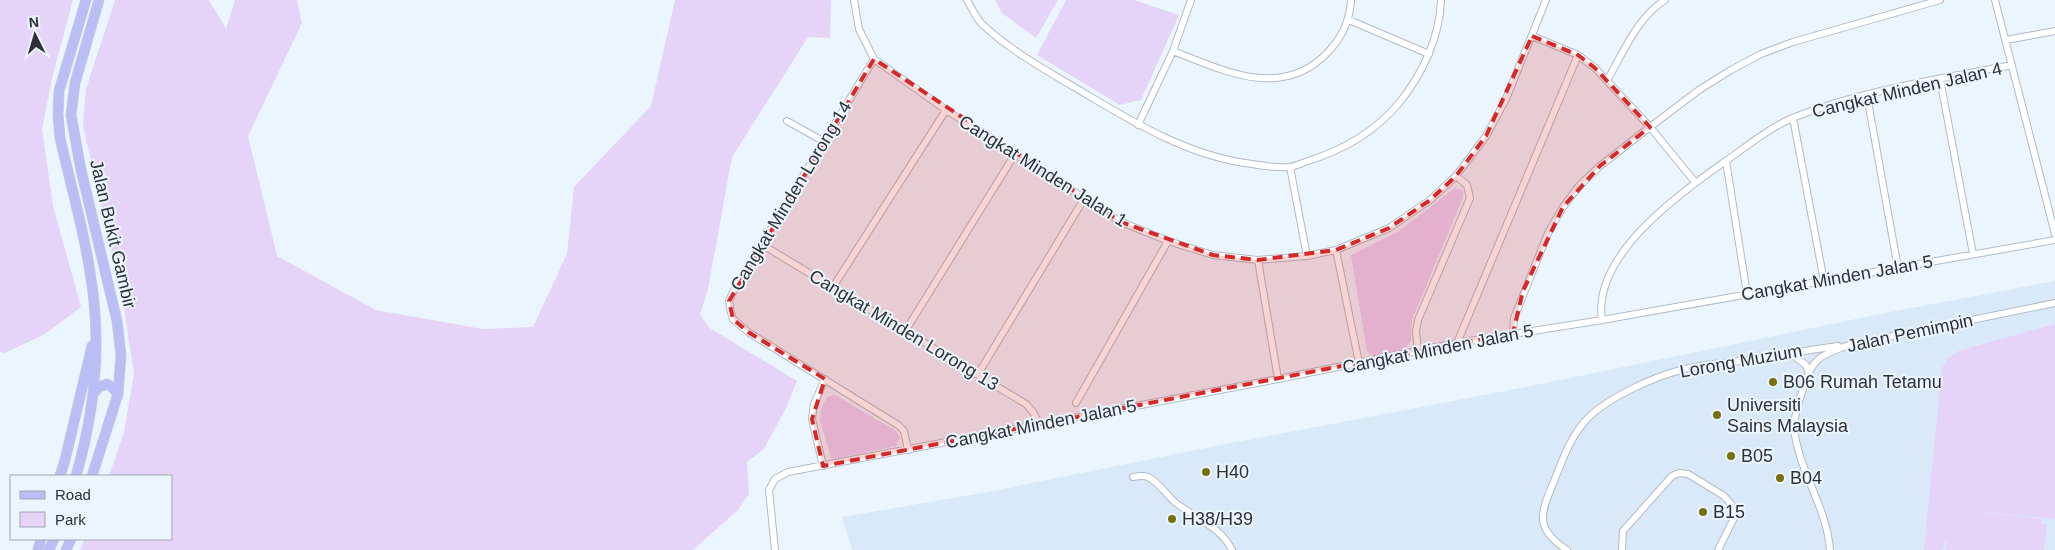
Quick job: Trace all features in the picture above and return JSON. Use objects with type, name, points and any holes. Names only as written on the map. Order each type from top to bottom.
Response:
[{"type":"main road","name":"Jalan Bukit Gambir","points":[[76,475],[87,435],[93,394],[96,333],[90,276],[60,138],[58,115],[59,91],[86,0]]},
{"type":"main road","name":"Jalan Bukit Gambir","points":[[92,475],[118,394],[121,355],[117,321],[78,160],[71,114],[71,100],[75,83],[99,0]]},
{"type":"main road","points":[[60,475],[96,333]]},
{"type":"main road","points":[[93,394],[99,386],[107,384],[118,394]]},
{"type":"street","name":"Cangkat Minden Jalan 1","points":[[854,0],[859,29],[874,59],[946,110],[1084,199],[1121,222],[1168,241],[1213,254],[1258,260],[1307,256],[1336,250],[1389,228],[1430,200],[1456,176],[1486,136],[1506,99],[1546,0]]},
{"type":"street","points":[[967,0],[982,24],[1016,52],[1138,125],[1176,143],[1213,157],[1266,166],[1290,167],[1333,152],[1374,128],[1390,114],[1408,91],[1429,54],[1440,0]]},
{"type":"street","points":[[1138,125],[1173,50],[1192,0]]},
{"type":"street","points":[[1173,50],[1238,75],[1269,79],[1283,77],[1308,69],[1320,60],[1338,39],[1349,20],[1351,0]]},
{"type":"street","points":[[1608,79],[1637,28],[1655,6],[1665,0]]},
{"type":"street","points":[[1514,333],[1514,318],[1523,291],[1548,233],[1563,207],[1579,186],[1600,166],[1715,80],[1761,54],[1793,42],[1940,0]]},
{"type":"street","points":[[1995,0],[2055,234]]},
{"type":"street","points":[[1349,20],[1429,54]]},
{"type":"street","points":[[2006,40],[2055,31]]},
{"type":"street","points":[[1532,36],[1578,55],[1608,79],[1695,182]]},
{"type":"street","points":[[1457,343],[1578,55]]},
{"type":"street","name":"Cangkat Minden Lorong 14","points":[[874,59],[733,292],[730,301],[731,313],[733,318],[748,332],[898,425],[904,431],[908,450]]},
{"type":"street","name":"Cangkat Minden Jalan 4","points":[[1602,320],[1601,303],[1603,295],[1618,261],[1641,230],[1695,182],[1757,139],[1793,118],[1867,96],[2012,65]]},
{"type":"street","points":[[1940,79],[1973,254]]},
{"type":"street","points":[[1867,96],[1898,268]]},
{"type":"street","points":[[833,287],[946,110]]},
{"type":"street","points":[[1793,118],[1824,281]]},
{"type":"street","points":[[787,121],[823,141]]},
{"type":"street","points":[[906,330],[1015,154]]},
{"type":"street","points":[[1726,161],[1747,294]]},
{"type":"street","points":[[1290,167],[1307,256]]},
{"type":"street","points":[[1418,351],[1416,332],[1418,320],[1470,198],[1467,185],[1456,176]]},
{"type":"street","points":[[978,374],[1084,199]]},
{"type":"street","name":"Cangkat Minden Jalan 5","points":[[775,550],[769,494],[772,483],[782,474],[1457,343],[1602,320],[2055,240]]},
{"type":"street","points":[[1076,402],[1168,241]]},
{"type":"street","name":"Cangkat Minden Lorong 13","points":[[761,244],[1026,404],[1040,425]]},
{"type":"street","points":[[1336,250],[1359,363]]},
{"type":"street","points":[[1258,260],[1278,379]]},
{"type":"street","name":"Jalan Pemimpin","points":[[1830,550],[1826,524],[1799,453],[1794,427],[1797,408],[1812,365],[1820,357],[1850,344],[2055,303]]},
{"type":"street","name":"Lorong Muzium","points":[[1567,550],[1552,540],[1547,533],[1543,515],[1547,496],[1574,435],[1590,416],[1615,399],[1645,383],[1680,370],[1850,344]]},
{"type":"street","points":[[1790,353],[1806,366],[1809,373]]},
{"type":"street","points":[[823,466],[812,419],[814,404],[824,380]]},
{"type":"street","points":[[1622,550],[1623,532],[1672,476],[1679,472],[1688,474],[1731,504],[1734,518],[1718,550]]},
{"type":"street","points":[[1133,477],[1148,477],[1176,503],[1204,520],[1219,533],[1232,550]]},
{"type":"highlighted area","points":[[1532,36],[1578,55],[1595,68],[1650,127],[1600,166],[1563,207],[1523,291],[1513,333],[823,466],[812,419],[825,379],[748,332],[733,319],[729,301],[874,59],[1121,222],[1213,255],[1258,260],[1336,250],[1389,228],[1430,200],[1456,176],[1486,136]]},
{"type":"shaded area","name":"Universiti Sains Malaysia","points":[[2055,281],[2055,550],[852,550],[842,517],[988,492],[1226,444],[1531,386],[1885,313]]},
{"type":"green space","points":[[0,0],[73,0],[53,74],[42,129],[53,206],[81,307],[45,334],[5,353],[0,352]]},
{"type":"green space","points":[[115,0],[209,0],[226,29],[235,0],[297,0],[302,23],[248,136],[277,256],[376,310],[482,329],[533,327],[567,254],[574,187],[651,106],[675,0],[831,0],[830,38],[808,37],[732,157],[708,289],[700,314],[708,327],[797,381],[786,408],[764,449],[747,462],[749,494],[738,510],[693,550],[80,550],[85,540],[172,540],[172,475],[109,475],[124,432],[134,374],[123,302],[83,126],[86,89]]},
{"type":"green space","points":[[995,0],[1058,0],[1036,38],[1002,13]]},
{"type":"green space","points":[[1066,0],[1134,0],[1179,15],[1141,100],[1120,105],[1037,55]]},
{"type":"green space","points":[[1455,188],[1463,191],[1463,197],[1412,320],[1411,340],[1405,349],[1373,356],[1367,351],[1351,255],[1399,231]]},
{"type":"green space","points":[[2055,324],[2055,519],[1953,509],[2042,519],[2041,523],[2047,524],[2044,550],[1946,550],[1947,537],[1942,550],[1924,550],[1942,368],[1947,359],[1958,351]]},
{"type":"green space","points":[[835,395],[896,431],[900,438],[896,446],[834,459],[831,458],[820,420],[821,409],[827,397]]},
{"type":"place","name":"B06 Rumah Tetamu","points":[[1773,382]]},
{"type":"place","name":"Universiti Sains Malaysia","points":[[1717,415]]},
{"type":"place","name":"B05","points":[[1731,456]]},
{"type":"place","name":"H40","points":[[1206,472]]},
{"type":"place","name":"B04","points":[[1780,478]]},
{"type":"place","name":"B15","points":[[1703,512]]},
{"type":"place","name":"H38/H39","points":[[1172,519]]}]
